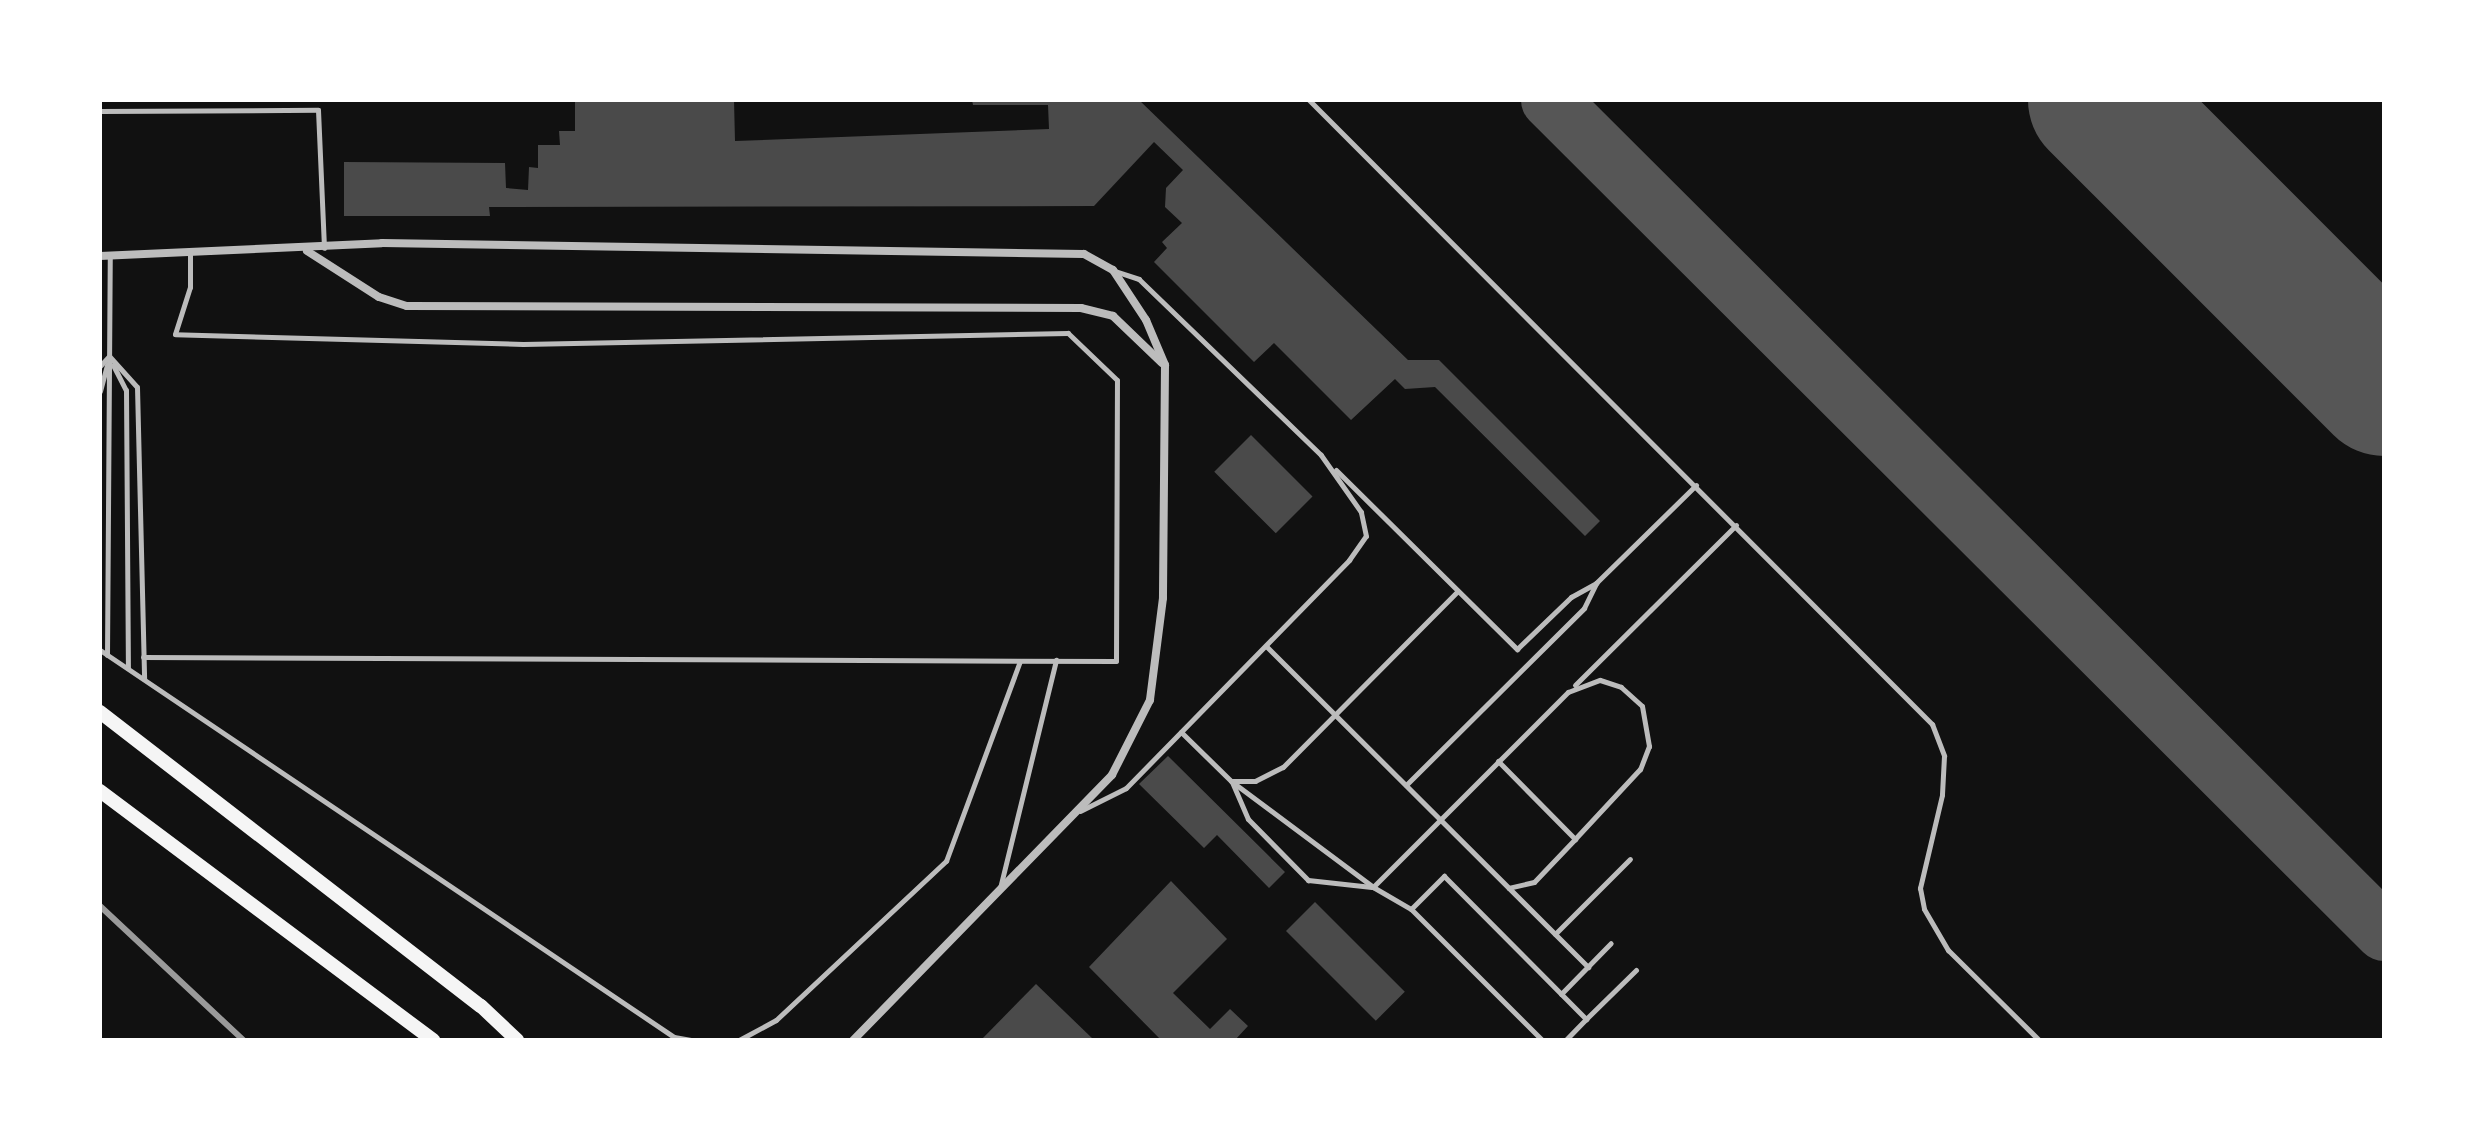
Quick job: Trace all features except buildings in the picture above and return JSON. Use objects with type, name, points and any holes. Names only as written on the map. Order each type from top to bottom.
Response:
[{"type":"main road","points":[[100,712],[469,996],[517,1040]]},
{"type":"main road","points":[[100,791],[433,1040]]},
{"type":"street","points":[[105,256],[306,250],[382,243],[1084,254],[1113,270],[1146,320],[1165,365],[1163,598],[1150,700],[1112,775],[853,1040]]},
{"type":"street","points":[[306,250],[349,281],[407,306],[1081,308],[1113,316],[1165,365]]},
{"type":"lane","points":[[1309,100],[1932,724],[1944,756],[1942,795],[1920,888],[1933,930],[2039,1040]]},
{"type":"lane","points":[[100,111],[318,110],[324,249]]},
{"type":"lane","points":[[143,657],[1116,661],[1117,380],[1068,333],[523,344],[175,334],[190,287],[190,253]]},
{"type":"lane","points":[[105,256],[109,357],[107,655]]},
{"type":"lane","points":[[1113,270],[1139,279],[1517,649],[1571,597],[1596,583],[1696,485]]},
{"type":"lane","points":[[100,364],[109,357]]},
{"type":"lane","points":[[100,375],[109,357]]},
{"type":"lane","points":[[100,391],[109,357]]},
{"type":"lane","points":[[109,357],[137,387],[144,679]]},
{"type":"lane","points":[[109,357],[126,390],[128,668]]},
{"type":"lane","points":[[1072,815],[1126,788],[1349,560],[1366,536],[1361,512],[1321,455]]},
{"type":"lane","points":[[1373,887],[1736,525]]},
{"type":"lane","points":[[1406,785],[1584,608],[1596,583]]},
{"type":"lane","points":[[1231,781],[1255,781],[1283,767],[1458,591]]},
{"type":"lane","points":[[1266,646],[1588,967]]},
{"type":"lane","points":[[100,650],[674,1037],[691,1040]]},
{"type":"lane","points":[[1000,889],[1056,660]]},
{"type":"lane","points":[[739,1040],[776,1020],[946,861],[1020,661]]},
{"type":"lane","points":[[1509,888],[1534,882],[1640,769],[1649,746],[1649,726],[1642,706],[1621,687],[1600,680],[1568,692]]},
{"type":"lane","points":[[1181,732],[1231,781],[1373,887],[1411,909],[1542,1040]]},
{"type":"lane","points":[[1498,761],[1575,839]]},
{"type":"lane","points":[[1231,781],[1248,819],[1308,880],[1373,887]]},
{"type":"lane","points":[[1555,934],[1630,859]]},
{"type":"lane","points":[[1411,909],[1444,876],[1586,1019]]},
{"type":"lane","points":[[1561,994],[1611,943]]},
{"type":"lane","points":[[1566,1040],[1636,970]]},
{"type":"taxiway","points":[[1550,100],[2384,932]]},
{"type":"runway","points":[[2099,100],[2384,385]]},
{"type":"railway","points":[[100,906],[243,1040]]}]
